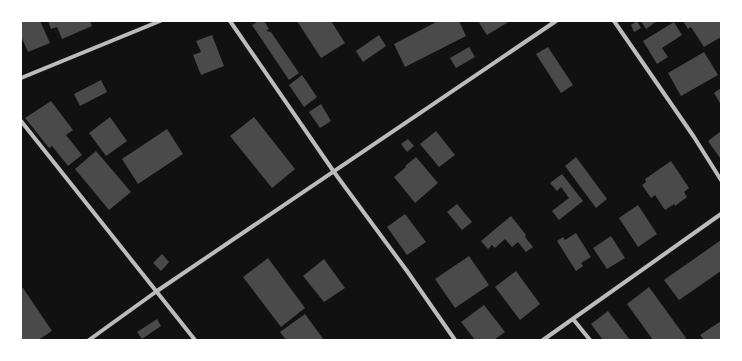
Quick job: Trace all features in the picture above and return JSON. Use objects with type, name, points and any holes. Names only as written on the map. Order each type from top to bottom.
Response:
[{"type":"street","points":[[21,78],[160,21]]},
{"type":"street","points":[[230,21],[334,172],[455,340]]},
{"type":"street","points":[[89,340],[157,292],[556,21]]},
{"type":"street","points":[[614,21],[694,137],[721,180]]},
{"type":"street","points":[[21,121],[195,340]]},
{"type":"street","points":[[543,340],[721,214]]},
{"type":"street","points":[[573,319],[590,340]]},
{"type":"building","points":[[21,21],[40,21],[50,43],[28,52],[21,36]]},
{"type":"building","points":[[48,21],[90,21],[92,26],[62,39],[57,27],[51,29]]},
{"type":"building","points":[[259,21],[264,21],[269,29],[266,31],[271,32],[299,73],[289,80],[252,25]]},
{"type":"building","points":[[297,21],[331,21],[345,43],[321,58]]},
{"type":"building","points":[[438,21],[459,21],[466,36],[405,67],[394,44]]},
{"type":"building","points":[[478,21],[510,21],[487,35]]},
{"type":"building","points":[[637,21],[641,28],[634,32],[631,25]]},
{"type":"building","points":[[641,21],[657,21],[646,29]]},
{"type":"building","points":[[683,21],[719,21],[721,24],[721,37],[704,47],[691,27],[688,29]]},
{"type":"building","points":[[674,22],[682,35],[662,48],[668,57],[657,64],[643,41]]},
{"type":"building","points":[[212,35],[224,66],[201,75],[193,55],[201,52],[196,41]]},
{"type":"building","points":[[379,35],[386,46],[363,62],[356,51]]},
{"type":"building","points":[[469,47],[475,57],[456,68],[450,58]]},
{"type":"building","points":[[548,47],[573,85],[561,93],[536,54]]},
{"type":"building","points":[[704,52],[718,75],[681,96],[668,73]]},
{"type":"building","points":[[302,75],[317,97],[304,107],[289,85]]},
{"type":"building","points":[[101,80],[107,92],[80,106],[74,94]]},
{"type":"building","points":[[721,88],[721,105],[714,93]]},
{"type":"building","points":[[51,101],[73,130],[66,135],[82,155],[68,166],[52,146],[49,148],[25,118]]},
{"type":"building","points":[[321,104],[331,121],[320,128],[309,112]]},
{"type":"building","points":[[110,117],[127,141],[106,156],[89,133]]},
{"type":"building","points":[[254,117],[295,169],[272,188],[230,136]]},
{"type":"building","points":[[167,129],[183,154],[138,184],[122,159]]},
{"type":"building","points":[[436,131],[455,155],[439,167],[420,144]]},
{"type":"building","points":[[721,131],[721,157],[720,158],[708,141]]},
{"type":"building","points":[[408,139],[414,146],[407,152],[401,144]]},
{"type":"building","points":[[96,151],[131,192],[109,210],[75,169]]},
{"type":"building","points":[[416,157],[438,183],[415,203],[394,177]]},
{"type":"building","points":[[576,157],[607,199],[596,208],[565,166]]},
{"type":"building","points":[[671,161],[689,188],[684,192],[687,197],[675,206],[674,204],[665,210],[655,195],[651,198],[642,185],[646,182],[645,179]]},
{"type":"building","points":[[562,174],[583,201],[559,220],[552,211],[569,198],[561,187],[557,191],[550,183]]},
{"type":"building","points":[[457,204],[472,222],[462,230],[447,212]]},
{"type":"building","points":[[638,205],[657,234],[638,247],[619,218]]},
{"type":"building","points":[[405,214],[426,242],[407,255],[387,227]]},
{"type":"building","points":[[511,216],[526,235],[525,237],[533,247],[526,252],[518,242],[512,247],[505,239],[495,248],[492,245],[488,249],[481,241]]},
{"type":"building","points":[[576,233],[591,257],[581,263],[583,266],[576,271],[557,241],[563,237],[565,240]]},
{"type":"building","points":[[611,236],[625,258],[607,269],[593,248]]},
{"type":"building","points":[[721,240],[721,271],[679,300],[664,280]]},
{"type":"building","points":[[162,254],[169,262],[161,271],[153,263]]},
{"type":"building","points":[[469,256],[489,285],[455,308],[435,279]]},
{"type":"building","points":[[268,258],[305,308],[281,327],[243,277]]},
{"type":"building","points":[[324,259],[345,288],[324,302],[303,276]]},
{"type":"building","points":[[516,271],[540,304],[520,320],[495,287]]},
{"type":"building","points":[[649,287],[686,338],[684,340],[653,340],[627,304]]},
{"type":"building","points":[[23,288],[52,331],[38,340],[21,340],[21,289]]},
{"type":"building","points":[[484,305],[505,332],[494,340],[475,340],[461,322]]},
{"type":"building","points":[[608,311],[630,340],[603,340],[591,324]]},
{"type":"building","points":[[305,314],[324,340],[286,340],[280,332]]},
{"type":"building","points":[[157,319],[161,326],[142,339],[137,332]]},
{"type":"building","points":[[721,321],[721,340],[704,340],[700,335]]}]
